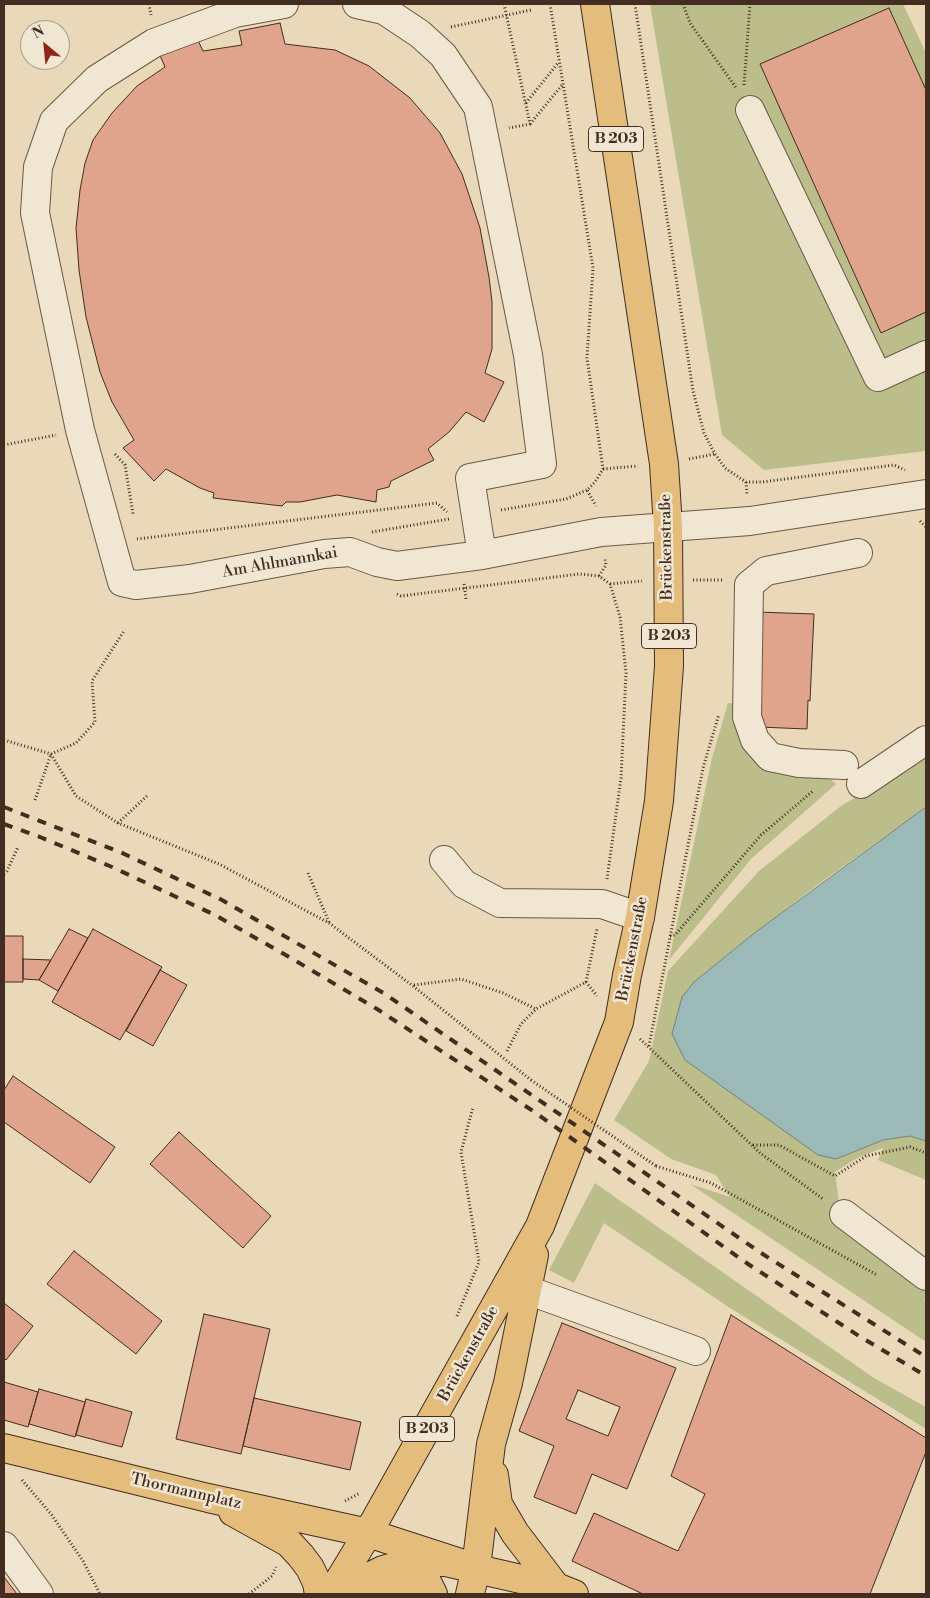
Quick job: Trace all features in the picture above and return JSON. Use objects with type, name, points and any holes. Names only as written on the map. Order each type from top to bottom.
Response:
[{"type":"main road","name":"Brückenstraße","points":[[374,1535],[540,1226],[619,1022],[640,917],[659,801],[669,666],[668,527],[664,464],[595,4]]},
{"type":"main road","name":"Brückenstraße","points":[[473,1581],[491,1444],[508,1383],[540,1226]]},
{"type":"main road","points":[[491,1444],[498,1504],[515,1533],[565,1591]]},
{"type":"main road","name":"Thormannplatz","points":[[4,1448],[208,1498],[310,1519],[374,1535],[473,1581]]},
{"type":"main road","points":[[208,1498],[289,1542],[310,1568],[317,1583],[319,1594]]},
{"type":"main road","points":[[374,1535],[394,1544],[412,1562],[426,1580],[432,1594]]},
{"type":"main road","name":"B 203","points":[[330,1594],[374,1535]]},
{"type":"main road","points":[[350,1589],[383,1570],[412,1562],[446,1562],[473,1581],[565,1591]]},
{"type":"main road","points":[[350,1589],[396,1588],[406,1590],[412,1594]]},
{"type":"street","points":[[80,430],[35,213],[38,167],[54,121],[97,79],[154,43],[235,13],[284,4]]},
{"type":"street","points":[[357,4],[384,10],[420,34],[443,55],[478,107],[528,355],[542,464],[470,478],[482,555]]},
{"type":"street","points":[[744,97],[878,377],[926,358]]},
{"type":"street","name":"Am Ahlmannkai","points":[[80,430],[122,582],[136,585],[190,579],[324,554],[350,552],[377,562],[396,566],[482,555],[601,532],[750,521],[926,494]]},
{"type":"street","points":[[858,553],[766,571],[749,585],[746,717],[754,740],[770,757],[852,774],[926,740]]},
{"type":"street","points":[[444,860],[464,884],[500,903],[602,904],[640,917]]},
{"type":"street","points":[[844,1214],[926,1276]]},
{"type":"street","points":[[527,1290],[696,1351]]},
{"type":"street","points":[[4,1546],[39,1594]]},
{"type":"path","points":[[504,4],[530,124]]},
{"type":"path","points":[[476,515],[566,499],[588,490],[603,470],[587,358],[593,268],[558,63],[550,4]]},
{"type":"path","points":[[635,4],[693,391],[704,433],[715,454],[725,468],[746,482]]},
{"type":"path","points":[[683,4],[690,23],[744,97]]},
{"type":"path","points":[[744,97],[750,4]]},
{"type":"path","points":[[420,34],[531,10]]},
{"type":"path","points":[[526,104],[558,63]]},
{"type":"path","points":[[483,133],[530,124],[563,84]]},
{"type":"path","points":[[4,445],[80,430]]},
{"type":"path","points":[[113,451],[125,465],[134,521]]},
{"type":"path","points":[[588,490],[598,510],[606,565],[600,576]]},
{"type":"path","points":[[135,530],[137,539],[436,503],[454,518],[371,532]]},
{"type":"path","points":[[401,596],[579,574],[600,576],[610,584],[620,617],[626,673],[622,778],[602,904],[586,982],[536,1009],[521,1024],[507,1051]]},
{"type":"path","points":[[4,740],[51,754],[76,742],[95,722],[92,681],[124,631]]},
{"type":"path","points":[[720,710],[703,768],[649,1046],[760,1153],[844,1214]]},
{"type":"path","points":[[35,800],[51,754]]},
{"type":"path","points":[[51,754],[76,796],[118,823],[219,864],[330,923],[532,1080],[656,1166],[712,1183],[884,1278]]},
{"type":"path","points":[[670,936],[675,935],[761,835],[814,790]]},
{"type":"path","points":[[118,823],[148,796]]},
{"type":"path","points":[[4,874],[18,847]]},
{"type":"path","points":[[308,873],[330,923]]},
{"type":"path","points":[[413,986],[461,979],[502,992],[536,1009]]},
{"type":"path","points":[[457,1316],[479,1262],[462,1152],[473,1107]]},
{"type":"path","points":[[753,1145],[779,1145],[836,1176],[866,1156],[910,1147],[926,1153]]},
{"type":"path","points":[[19,1476],[51,1514],[83,1561],[100,1594]]},
{"type":"path","points":[[310,1519],[364,1491]]},
{"type":"path","points":[[249,1594],[272,1576],[289,1542]]},
{"type":"green space","points":[[650,4],[903,4],[926,53],[926,451],[764,470],[722,435]]},
{"type":"green space","points":[[728,703],[740,704],[750,741],[829,777],[836,784],[751,859],[669,960],[712,758]]},
{"type":"green space","points":[[926,753],[926,807],[816,886],[694,982],[836,1159],[883,1140],[910,1136],[926,1141],[926,1180],[878,1160],[883,1148],[859,1157],[835,1172],[841,1218],[926,1281],[926,1296],[924,1300],[926,1301],[926,1342],[690,1184],[730,1197],[716,1175],[671,1159],[614,1120],[649,1061],[668,971],[759,871],[841,806],[900,771]]},
{"type":"green space","points":[[595,1183],[874,1378],[926,1407],[926,1429],[730,1308],[604,1223],[574,1283],[549,1270]]},
{"type":"water","points":[[926,807],[926,1141],[910,1136],[883,1140],[836,1159],[818,1155],[685,1060],[672,1034],[682,997],[694,982],[757,931]]},
{"type":"building","points":[[889,8],[926,90],[926,312],[881,333],[760,64]]},
{"type":"building","points":[[280,23],[285,44],[335,50],[369,66],[410,98],[440,133],[462,174],[480,228],[492,302],[492,349],[485,373],[504,382],[484,422],[466,412],[449,432],[428,449],[434,460],[391,481],[389,487],[377,490],[376,502],[337,495],[300,502],[286,502],[282,506],[213,498],[214,493],[200,488],[166,469],[154,481],[123,448],[134,440],[112,402],[100,372],[86,317],[79,270],[76,228],[85,163],[93,140],[112,113],[137,86],[165,67],[158,51],[195,34],[203,51],[242,45],[239,31]]},
{"type":"building","points":[[757,612],[814,614],[807,729],[759,727]]},
{"type":"building","points":[[69,929],[88,938],[58,991],[39,980]]},
{"type":"building","points":[[93,929],[162,967],[120,1040],[52,1002]]},
{"type":"building","points":[[4,936],[23,936],[23,982],[4,982]]},
{"type":"building","points":[[23,959],[51,960],[39,980],[23,979]]},
{"type":"building","points":[[160,970],[187,985],[153,1046],[126,1031]]},
{"type":"building","points":[[13,1076],[115,1147],[90,1183],[4,1122],[4,1090]]},
{"type":"building","points":[[179,1132],[271,1216],[243,1248],[150,1164]]},
{"type":"building","points":[[74,1251],[162,1321],[136,1354],[47,1284]]},
{"type":"building","points":[[4,1303],[33,1326],[6,1360],[4,1358]]},
{"type":"building","points":[[204,1314],[270,1329],[241,1454],[176,1439]]},
{"type":"building","points":[[731,1315],[926,1438],[926,1452],[870,1594],[643,1594],[572,1561],[594,1513],[678,1551],[705,1494],[671,1476]]},
{"type":"building","points":[[562,1323],[676,1368],[627,1489],[592,1474],[576,1514],[534,1497],[554,1446],[519,1431]],"holes":[[[578,1390],[620,1407],[608,1436],[566,1419]]]},
{"type":"building","points":[[4,1382],[38,1392],[28,1427],[4,1420]]},
{"type":"building","points":[[39,1389],[85,1402],[75,1437],[29,1424]]},
{"type":"building","points":[[254,1398],[361,1422],[350,1470],[243,1446]]},
{"type":"building","points":[[86,1399],[132,1412],[122,1447],[76,1435]]},
{"type":"building","points":[[4,1577],[17,1594],[4,1594]]},
{"type":"railway","points":[[4,807],[120,852],[222,900],[385,994],[761,1253],[926,1357]]},
{"type":"railway","points":[[4,824],[112,867],[215,915],[377,1009],[533,1111],[748,1264],[859,1336],[926,1376]]}]
